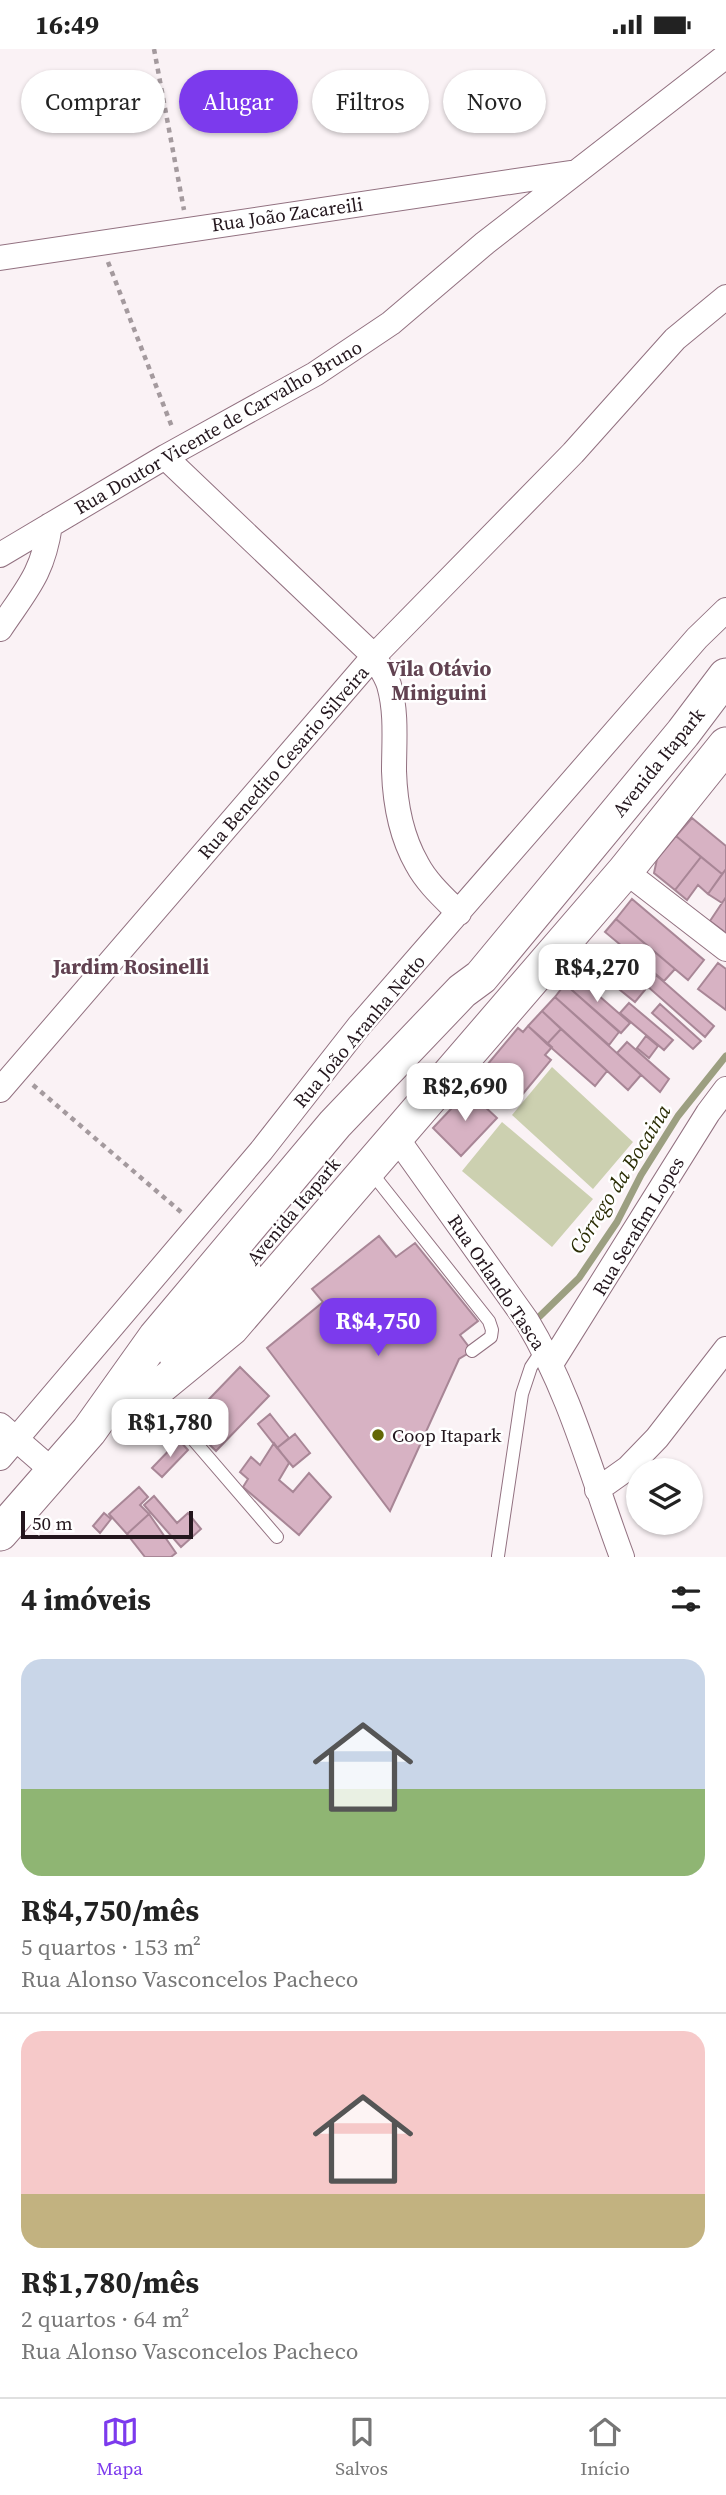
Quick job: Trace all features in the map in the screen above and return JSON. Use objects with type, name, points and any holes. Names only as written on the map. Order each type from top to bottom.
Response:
[{"type":"main road","name":"Avenida Itapark","points":[[0,1533],[101,1422],[175,1355],[235,1283],[335,1124],[462,991],[481,977],[683,733],[726,676]]},
{"type":"main road","points":[[101,1422],[153,1392],[231,1328],[235,1283],[368,1169],[625,871],[726,745]]},
{"type":"street","name":"Rua Doutor Vicente de Carvalho Bruno","points":[[0,555],[173,453],[315,374],[391,323],[574,172],[726,56]]},
{"type":"street","name":"Rua João Zacareili","points":[[0,258],[574,172]]},
{"type":"street","name":"Rua Benedito Cesario Silveira","points":[[0,1090],[374,656],[573,453],[675,339],[726,296]]},
{"type":"street","points":[[173,453],[374,656],[388,683],[394,712],[395,785],[406,842],[429,883],[459,913]]},
{"type":"street","points":[[0,629],[35,579],[46,550],[50,525]]},
{"type":"street","name":"Rua João Aranha Netto","points":[[5,1441],[261,1151],[359,1026],[696,638],[726,610]]},
{"type":"street","points":[[625,871],[726,949]]},
{"type":"street","name":"Rua Serafim Lopes","points":[[547,1356],[726,1089]]},
{"type":"street","name":"Rua Orlando Tasca","points":[[396,1137],[527,1321],[547,1356],[576,1421],[597,1490],[622,1557]]},
{"type":"street","points":[[597,1490],[628,1468],[657,1438],[726,1349]]},
{"type":"street","points":[[5,1441],[54,1472]]},
{"type":"lane","points":[[368,1169],[489,1321],[491,1337],[472,1351]]},
{"type":"lane","points":[[498,1556],[522,1394],[531,1367],[547,1356]]},
{"type":"lane","points":[[153,1392],[276,1537]]},
{"type":"path","points":[[154,49],[187,228]]},
{"type":"path","points":[[100,242],[173,453]]},
{"type":"path","points":[[16,1071],[197,1226]]},
{"type":"green space","points":[[552,1067],[633,1142],[593,1189],[512,1115]]},
{"type":"green space","points":[[502,1122],[593,1199],[552,1247],[462,1171]]},
{"type":"building","points":[[692,818],[726,846],[726,869],[722,874],[676,836]]},
{"type":"building","points":[[676,836],[701,857],[675,890],[654,873],[657,859]]},
{"type":"building","points":[[701,857],[722,874],[708,894],[698,885],[687,900],[675,890]]},
{"type":"building","points":[[726,869],[726,897],[722,903],[708,894]]},
{"type":"building","points":[[726,897],[726,933],[710,921]]},
{"type":"building","points":[[632,899],[704,960],[688,980],[616,919]]},
{"type":"building","points":[[616,919],[675,969],[664,981],[605,932]]},
{"type":"building","points":[[593,948],[645,990],[635,1002],[583,960]]},
{"type":"building","points":[[718,963],[726,969],[726,1010],[698,989]]},
{"type":"building","points":[[574,974],[630,1023],[621,1033],[565,984]]},
{"type":"building","points":[[656,975],[714,1026],[705,1037],[647,986]]},
{"type":"building","points":[[565,984],[619,1032],[609,1045],[555,997]]},
{"type":"building","points":[[555,997],[641,1075],[628,1090],[542,1011]]},
{"type":"building","points":[[629,1003],[673,1040],[664,1050],[620,1013]]},
{"type":"building","points":[[660,1004],[701,1041],[693,1049],[652,1013]]},
{"type":"building","points":[[542,1011],[561,1029],[547,1044],[528,1026]]},
{"type":"building","points":[[528,1026],[552,1047],[545,1055],[551,1060],[517,1101],[482,1071],[518,1028],[523,1032]]},
{"type":"building","points":[[561,1029],[607,1071],[595,1086],[547,1044]]},
{"type":"building","points":[[646,1036],[658,1046],[649,1058],[637,1048]]},
{"type":"building","points":[[627,1042],[669,1079],[660,1092],[617,1053]]},
{"type":"building","points":[[468,1091],[497,1118],[461,1156],[433,1128]]},
{"type":"building","name":"Coop Itapark","points":[[379,1236],[396,1257],[415,1243],[478,1321],[460,1335],[472,1351],[459,1359],[390,1511],[267,1348],[323,1302],[312,1289]]},
{"type":"building","points":[[240,1367],[269,1396],[216,1451],[187,1422]]},
{"type":"building","points":[[270,1414],[289,1438],[277,1448],[258,1424]]},
{"type":"building","points":[[295,1434],[310,1453],[293,1467],[277,1448]]},
{"type":"building","points":[[179,1440],[188,1450],[162,1477],[152,1468]]},
{"type":"building","points":[[274,1443],[289,1463],[279,1480],[293,1492],[309,1473],[331,1497],[299,1535],[243,1487],[248,1479],[240,1472],[251,1457],[260,1465]]},
{"type":"building","points":[[139,1487],[148,1497],[140,1505],[149,1514],[127,1534],[109,1514]]},
{"type":"building","points":[[154,1496],[177,1523],[188,1513],[201,1529],[181,1547],[144,1505]]},
{"type":"building","points":[[104,1513],[111,1519],[100,1533],[93,1526]]},
{"type":"building","points":[[149,1514],[176,1553],[171,1557],[145,1557],[127,1534]]},
{"type":"waterway","name":"Córrego da Bocaina","points":[[540,1316],[579,1278],[617,1222],[641,1175],[678,1116],[726,1056]]},
{"type":"place","name":"Coop Itapark","points":[[378,1435]]},
{"type":"district","name":"Vila Otávio Miniguini","points":[[439,681]]},
{"type":"district","name":"Jardim Rosinelli","points":[[131,967]]}]
